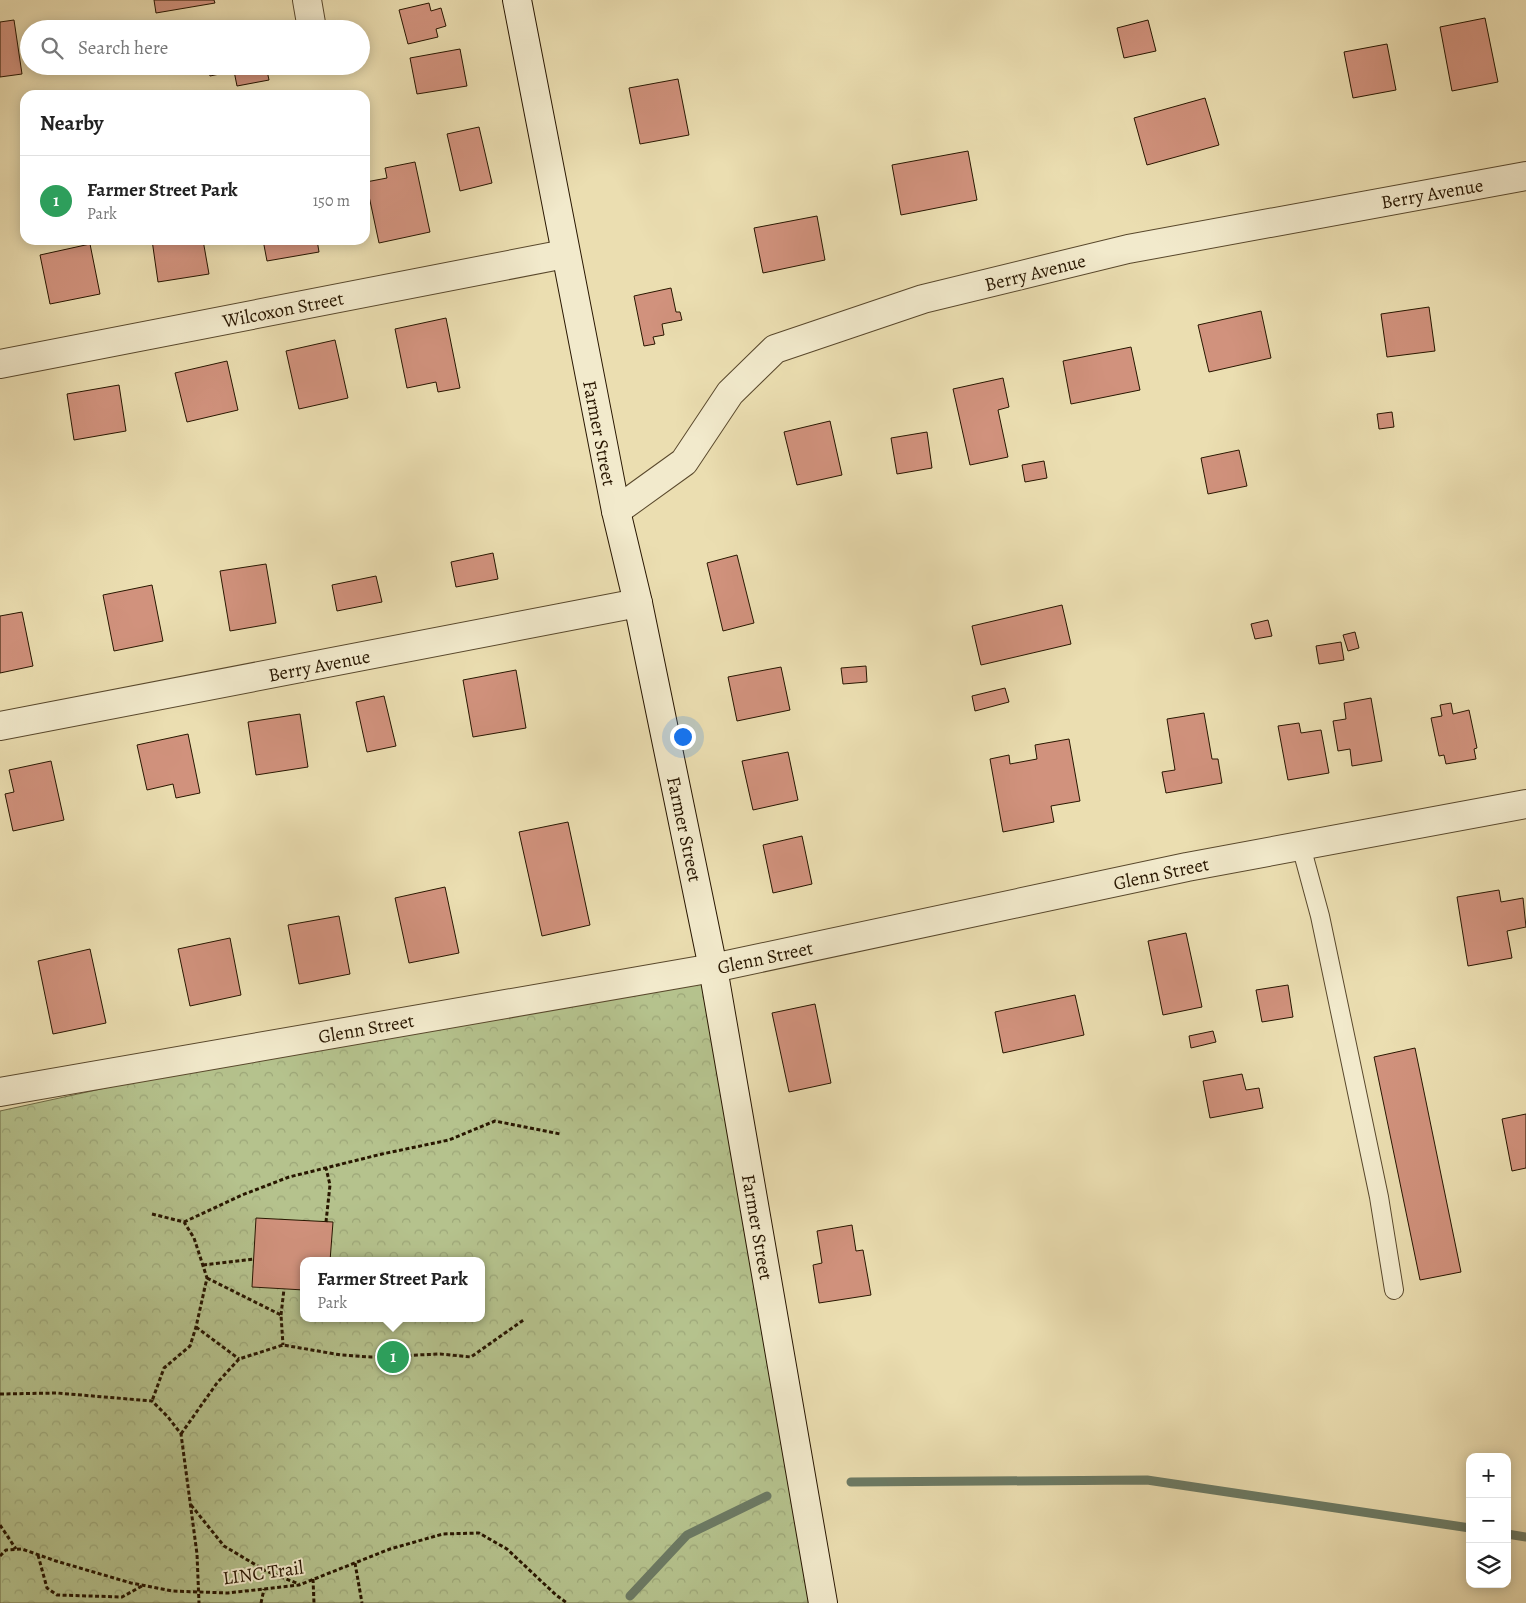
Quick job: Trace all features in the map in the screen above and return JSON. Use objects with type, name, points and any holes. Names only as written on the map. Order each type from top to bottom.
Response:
[{"type":"street","points":[[307,0],[310,20]]},
{"type":"street","name":"Farmer Street","points":[[516,0],[616,511],[638,604],[713,968],[823,1603]]},
{"type":"street","name":"Berry Avenue","points":[[616,511],[684,462],[730,393],[775,349],[923,298],[1128,249],[1526,176]]},
{"type":"street","name":"Wilcoxon Street","points":[[0,364],[565,254]]},
{"type":"street","name":"Berry Avenue","points":[[0,726],[638,604]]},
{"type":"street","name":"Glenn Street","points":[[0,1092],[713,968],[1187,867],[1526,804]]},
{"type":"lane","points":[[1301,846],[1320,916],[1377,1188],[1394,1290]]},
{"type":"path","points":[[152,1214],[184,1222],[289,1177],[449,1140],[495,1121],[560,1134]]},
{"type":"path","points":[[326,1168],[330,1185],[326,1222]]},
{"type":"path","points":[[152,1401],[164,1368],[190,1346],[207,1278],[194,1238],[184,1222]]},
{"type":"path","points":[[203,1265],[254,1259]]},
{"type":"path","points":[[207,1278],[282,1315]]},
{"type":"path","points":[[283,1345],[282,1315],[284,1289]]},
{"type":"path","points":[[181,1434],[217,1383],[239,1359],[283,1345],[341,1355],[371,1357],[440,1354],[471,1357],[525,1320]]},
{"type":"path","points":[[196,1327],[239,1359]]},
{"type":"path","points":[[0,1394],[57,1393],[152,1401],[168,1417],[181,1434],[197,1554],[199,1603]]},
{"type":"path","points":[[191,1505],[224,1546],[266,1570],[299,1584]]},
{"type":"path","points":[[0,1525],[16,1549],[6,1550],[0,1556]]},
{"type":"path","name":"LINC Trail","points":[[16,1549],[22,1548],[56,1561],[142,1585],[172,1591],[228,1593],[299,1584],[390,1550],[443,1534],[479,1533],[507,1549],[567,1603]]},
{"type":"path","points":[[38,1554],[47,1588],[57,1595],[122,1597],[142,1585]]},
{"type":"path","points":[[355,1563],[362,1603]]},
{"type":"path","points":[[313,1579],[314,1603]]},
{"type":"path","points":[[261,1603],[264,1589]]},
{"type":"green space","points":[[710,956],[832,1603],[0,1603],[0,1111]]},
{"type":"building","points":[[154,0],[214,0],[215,3],[156,13]]},
{"type":"building","points":[[429,3],[431,11],[441,8],[446,26],[436,29],[438,37],[408,44],[399,10]]},
{"type":"building","points":[[1485,18],[1498,82],[1452,91],[1440,27]]},
{"type":"building","points":[[14,20],[20,60],[20,74],[0,77],[0,22]]},
{"type":"building","points":[[1148,20],[1156,51],[1124,58],[1117,28]]},
{"type":"building","points":[[1387,44],[1396,90],[1353,98],[1344,52]]},
{"type":"building","points":[[460,49],[467,86],[417,94],[410,58]]},
{"type":"building","points":[[235,75],[268,75],[269,80],[237,86]]},
{"type":"building","points":[[678,79],[689,135],[640,144],[629,88]]},
{"type":"building","points":[[1205,98],[1219,145],[1147,165],[1134,118]]},
{"type":"building","points":[[479,127],[492,183],[460,191],[447,134]]},
{"type":"building","points":[[968,151],[977,200],[901,215],[892,165]]},
{"type":"building","points":[[415,162],[430,232],[379,243],[370,201],[370,181],[387,178],[385,168]]},
{"type":"building","points":[[817,216],[825,260],[763,273],[754,228]]},
{"type":"building","points":[[90,245],[100,294],[50,304],[40,255]]},
{"type":"building","points":[[153,245],[204,245],[209,274],[158,282]]},
{"type":"building","points":[[264,245],[318,245],[319,252],[267,261]]},
{"type":"building","points":[[671,288],[676,312],[680,312],[682,320],[662,324],[664,335],[653,337],[655,344],[644,346],[634,296]]},
{"type":"building","points":[[1429,307],[1435,351],[1387,357],[1381,314]]},
{"type":"building","points":[[1261,311],[1271,358],[1209,372],[1198,325]]},
{"type":"building","points":[[446,318],[460,388],[438,392],[436,382],[407,388],[395,329]]},
{"type":"building","points":[[335,340],[348,398],[299,409],[286,351]]},
{"type":"building","points":[[1131,347],[1140,390],[1071,404],[1063,361]]},
{"type":"building","points":[[227,361],[238,410],[187,422],[175,373]]},
{"type":"building","points":[[1003,378],[1009,407],[998,410],[1008,457],[970,465],[953,389]]},
{"type":"building","points":[[119,385],[126,431],[74,440],[67,394]]},
{"type":"building","points":[[1392,412],[1394,427],[1379,429],[1377,414]]},
{"type":"building","points":[[830,421],[842,475],[797,485],[784,432]]},
{"type":"building","points":[[927,432],[932,468],[897,474],[891,438]]},
{"type":"building","points":[[1239,450],[1247,486],[1208,494],[1201,458]]},
{"type":"building","points":[[1044,461],[1047,478],[1025,482],[1022,465]]},
{"type":"building","points":[[493,553],[498,579],[456,587],[451,562]]},
{"type":"building","points":[[737,555],[754,623],[723,631],[707,563]]},
{"type":"building","points":[[266,564],[276,623],[230,631],[220,571]]},
{"type":"building","points":[[376,576],[382,602],[337,611],[332,585]]},
{"type":"building","points":[[152,585],[163,641],[114,651],[103,595]]},
{"type":"building","points":[[1062,605],[1071,644],[981,665],[972,626]]},
{"type":"building","points":[[22,612],[33,666],[0,673],[0,616]]},
{"type":"building","points":[[1268,620],[1272,636],[1255,639],[1251,624]]},
{"type":"building","points":[[1355,632],[1359,648],[1348,651],[1343,635]]},
{"type":"building","points":[[1341,642],[1344,660],[1319,664],[1316,646]]},
{"type":"building","points":[[866,666],[867,682],[843,684],[841,668]]},
{"type":"building","points":[[781,667],[790,710],[737,721],[728,677]]},
{"type":"building","points":[[516,670],[526,728],[473,737],[463,680]]},
{"type":"building","points":[[1005,688],[1009,702],[975,711],[972,696]]},
{"type":"building","points":[[384,696],[396,746],[367,752],[356,702]]},
{"type":"building","points":[[1371,698],[1382,761],[1352,766],[1350,749],[1338,751],[1333,721],[1346,719],[1344,703]]},
{"type":"building","points":[[1451,703],[1453,714],[1469,710],[1477,748],[1474,749],[1476,759],[1446,764],[1444,755],[1439,756],[1431,718],[1442,716],[1440,705]]},
{"type":"building","points":[[1204,713],[1212,759],[1218,759],[1222,783],[1166,793],[1162,772],[1175,770],[1167,719]]},
{"type":"building","points":[[300,714],[308,767],[256,775],[248,722]]},
{"type":"building","points":[[1299,723],[1301,733],[1321,730],[1329,773],[1288,780],[1278,726]]},
{"type":"building","points":[[188,734],[200,793],[176,798],[173,784],[147,790],[137,745]]},
{"type":"building","points":[[1069,739],[1080,801],[1051,806],[1054,822],[1003,832],[990,759],[1009,755],[1010,764],[1037,759],[1035,745]]},
{"type":"building","points":[[788,752],[798,800],[753,810],[742,761]]},
{"type":"building","points":[[51,761],[64,820],[13,831],[5,794],[14,792],[9,770]]},
{"type":"building","points":[[568,822],[590,925],[542,936],[519,832]]},
{"type":"building","points":[[802,836],[812,884],[773,893],[763,845]]},
{"type":"building","points":[[445,887],[459,953],[409,963],[395,898]]},
{"type":"building","points":[[1499,890],[1501,902],[1523,898],[1526,927],[1507,931],[1512,958],[1468,966],[1457,897]]},
{"type":"building","points":[[339,916],[350,974],[299,984],[288,925]]},
{"type":"building","points":[[1186,933],[1202,1007],[1163,1015],[1148,941]]},
{"type":"building","points":[[230,938],[241,995],[190,1006],[178,949]]},
{"type":"building","points":[[90,949],[106,1023],[53,1034],[38,961]]},
{"type":"building","points":[[1288,985],[1293,1017],[1262,1022],[1256,990]]},
{"type":"building","points":[[1075,995],[1084,1035],[1003,1053],[995,1012]]},
{"type":"building","points":[[815,1004],[831,1083],[789,1092],[772,1013]]},
{"type":"building","points":[[1213,1031],[1216,1042],[1191,1048],[1189,1036]]},
{"type":"building","points":[[1415,1048],[1461,1272],[1420,1280],[1374,1057]]},
{"type":"building","points":[[1242,1074],[1246,1090],[1259,1088],[1263,1108],[1210,1118],[1203,1081]]},
{"type":"building","points":[[1526,1114],[1526,1168],[1512,1171],[1502,1119]]},
{"type":"building","points":[[256,1218],[333,1222],[330,1257],[300,1257],[300,1290],[252,1287]]},
{"type":"building","points":[[852,1225],[856,1251],[863,1250],[871,1295],[819,1303],[813,1265],[822,1263],[817,1231]]},
{"type":"waterway","points":[[851,1482],[1147,1480],[1466,1527]]},
{"type":"waterway","points":[[630,1596],[687,1535],[767,1496]]},
{"type":"waterway","points":[[1511,1535],[1526,1537]]},
{"type":"place","name":"Farmer Street Park","points":[[393,1357]]}]
